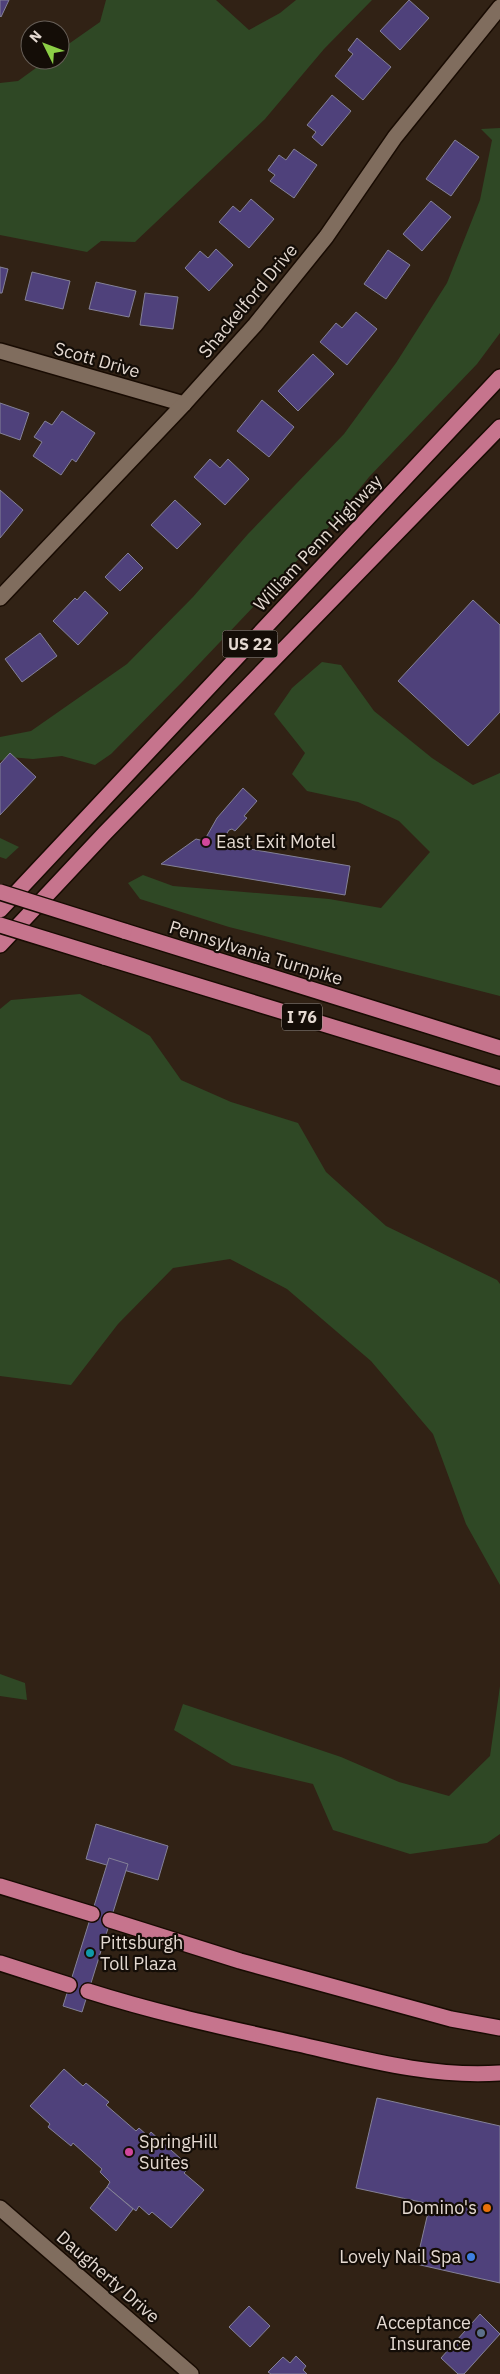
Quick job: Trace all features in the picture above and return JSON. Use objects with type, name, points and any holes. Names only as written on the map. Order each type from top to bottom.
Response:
[{"type":"highway","name":"William Penn Highway","points":[[0,910],[500,377]]},
{"type":"highway","name":"US 22","points":[[0,945],[105,833],[500,427]]},
{"type":"highway","name":"Pennsylvania Turnpike","points":[[0,892],[500,1048]]},
{"type":"highway","name":"I 76","points":[[0,925],[500,1078]]},
{"type":"highway","points":[[0,1886],[92,1914]]},
{"type":"highway","points":[[110,1920],[248,1963],[451,2019],[500,2028]]},
{"type":"highway","points":[[0,1963],[70,1986]]},
{"type":"highway","points":[[88,1991],[153,2012],[367,2060],[439,2072],[500,2073]]},
{"type":"street","name":"Shackelford Drive","points":[[0,598],[184,404],[255,325],[326,237],[395,138],[500,7]]},
{"type":"street","name":"Scott Drive","points":[[0,351],[184,404]]},
{"type":"street","name":"Daugherty Drive","points":[[0,2208],[191,2374]]},
{"type":"green space","points":[[106,0],[216,0],[249,30],[280,13],[296,0],[372,0],[324,49],[265,119],[135,242],[101,241],[87,252],[0,235],[0,83],[18,81],[33,70],[70,70],[70,43],[100,22]]},
{"type":"green space","points":[[500,128],[500,333],[477,364],[369,477],[328,528],[111,754],[95,765],[62,756],[33,759],[9,757],[0,761],[0,737],[31,731],[127,664],[193,597],[248,534],[344,434],[396,363],[447,283],[480,200],[492,140],[481,129]]},
{"type":"green space","points":[[322,662],[341,665],[374,711],[432,758],[473,785],[500,773],[500,996],[229,927],[140,899],[128,883],[143,875],[173,886],[329,899],[381,908],[430,852],[399,821],[358,802],[307,791],[292,774],[305,753],[274,714],[292,688]]},
{"type":"green space","points":[[0,838],[19,847],[6,859],[0,857]]},
{"type":"green space","points":[[80,994],[150,1036],[181,1080],[231,1102],[298,1123],[326,1172],[386,1226],[497,1280],[500,1284],[500,1585],[466,1524],[433,1434],[371,1361],[287,1289],[230,1259],[173,1268],[118,1324],[71,1385],[0,1376],[0,1009],[11,1000]]},
{"type":"green space","points":[[0,1674],[25,1683],[27,1700],[0,1696]]},
{"type":"green space","points":[[500,1686],[500,1834],[487,1843],[410,1854],[333,1830],[313,1784],[232,1765],[174,1730],[183,1704],[341,1757],[399,1782],[449,1796],[490,1756]]},
{"type":"building","points":[[0,0],[9,0],[1,17],[0,16]]},
{"type":"building","points":[[409,0],[429,18],[400,50],[380,31]]},
{"type":"building","points":[[357,38],[391,67],[363,100],[335,76],[353,54],[348,50]]},
{"type":"building","points":[[332,95],[351,111],[322,146],[312,137],[316,132],[307,125]]},
{"type":"building","points":[[455,140],[479,157],[451,196],[426,179]]},
{"type":"building","points":[[294,149],[317,165],[294,198],[270,181],[275,175],[268,170],[279,155],[286,160]]},
{"type":"building","points":[[251,199],[274,219],[249,248],[219,222],[233,206],[240,212]]},
{"type":"building","points":[[431,201],[451,217],[422,251],[403,234]]},
{"type":"building","points":[[216,249],[233,265],[209,291],[185,268],[200,251],[208,258]]},
{"type":"building","points":[[388,250],[410,265],[386,299],[364,284]]},
{"type":"building","points":[[0,267],[8,269],[2,293],[0,293]]},
{"type":"building","points":[[32,272],[70,281],[63,309],[25,300]]},
{"type":"building","points":[[96,282],[136,291],[129,317],[89,309]]},
{"type":"building","points":[[145,293],[178,297],[173,329],[140,325]]},
{"type":"building","points":[[356,312],[377,329],[347,365],[320,342],[336,323],[342,328]]},
{"type":"building","points":[[313,354],[334,374],[298,411],[278,391]]},
{"type":"building","points":[[262,400],[294,427],[269,457],[237,431]]},
{"type":"building","points":[[0,403],[29,413],[20,440],[0,433]]},
{"type":"building","points":[[62,411],[95,433],[76,462],[72,459],[61,475],[33,456],[42,442],[34,437],[45,421],[52,425]]},
{"type":"building","points":[[210,459],[220,468],[228,459],[249,479],[225,505],[194,477]]},
{"type":"building","points":[[0,490],[23,510],[0,538]]},
{"type":"building","points":[[175,500],[201,524],[177,549],[151,525]]},
{"type":"building","points":[[128,553],[143,568],[120,591],[105,577]]},
{"type":"building","points":[[85,591],[108,613],[78,645],[53,621],[75,598],[77,600]]},
{"type":"building","points":[[473,600],[500,625],[500,712],[468,746],[398,681]]},
{"type":"building","points":[[40,633],[57,656],[22,682],[5,659]]},
{"type":"building","points":[[10,753],[36,777],[0,815],[0,764]]},
{"type":"building","name":"East Exit Motel","points":[[243,788],[257,801],[244,816],[247,818],[235,831],[229,830],[220,844],[350,866],[345,895],[161,864],[196,839],[204,841],[217,818]]},
{"type":"building","points":[[96,1824],[168,1846],[158,1880],[86,1859]]},
{"type":"building","name":"Pittsburgh Toll Plaza","points":[[109,1858],[128,1864],[82,2012],[63,2006]]},
{"type":"building","name":"SpringHill Suites","points":[[64,2069],[83,2086],[86,2083],[109,2102],[106,2105],[136,2131],[139,2128],[148,2136],[151,2132],[181,2159],[177,2162],[187,2170],[184,2173],[204,2190],[171,2228],[152,2212],[149,2215],[139,2206],[136,2211],[107,2187],[110,2182],[100,2172],[102,2169],[73,2143],[71,2146],[48,2127],[50,2124],[30,2106]]},
{"type":"building","points":[[377,2098],[500,2126],[500,2283],[416,2264],[430,2204],[356,2188]]},
{"type":"building","points":[[107,2187],[133,2209],[116,2231],[90,2208]]},
{"type":"building","points":[[249,2306],[270,2326],[250,2347],[229,2327]]},
{"type":"building","points":[[480,2314],[500,2334],[464,2374],[458,2374],[441,2358]]},
{"type":"building","points":[[296,2356],[306,2366],[303,2370],[307,2374],[271,2374],[268,2372],[283,2357],[290,2363]]},
{"type":"place","name":"East Exit Motel","points":[[206,842]]},
{"type":"place","name":"Pittsburgh Toll Plaza","points":[[90,1953]]},
{"type":"place","name":"SpringHill Suites","points":[[129,2152]]},
{"type":"place","name":"Domino's","points":[[487,2208]]},
{"type":"place","name":"Lovely Nail Spa","points":[[471,2257]]},
{"type":"place","name":"Acceptance Insurance","points":[[481,2333]]}]
